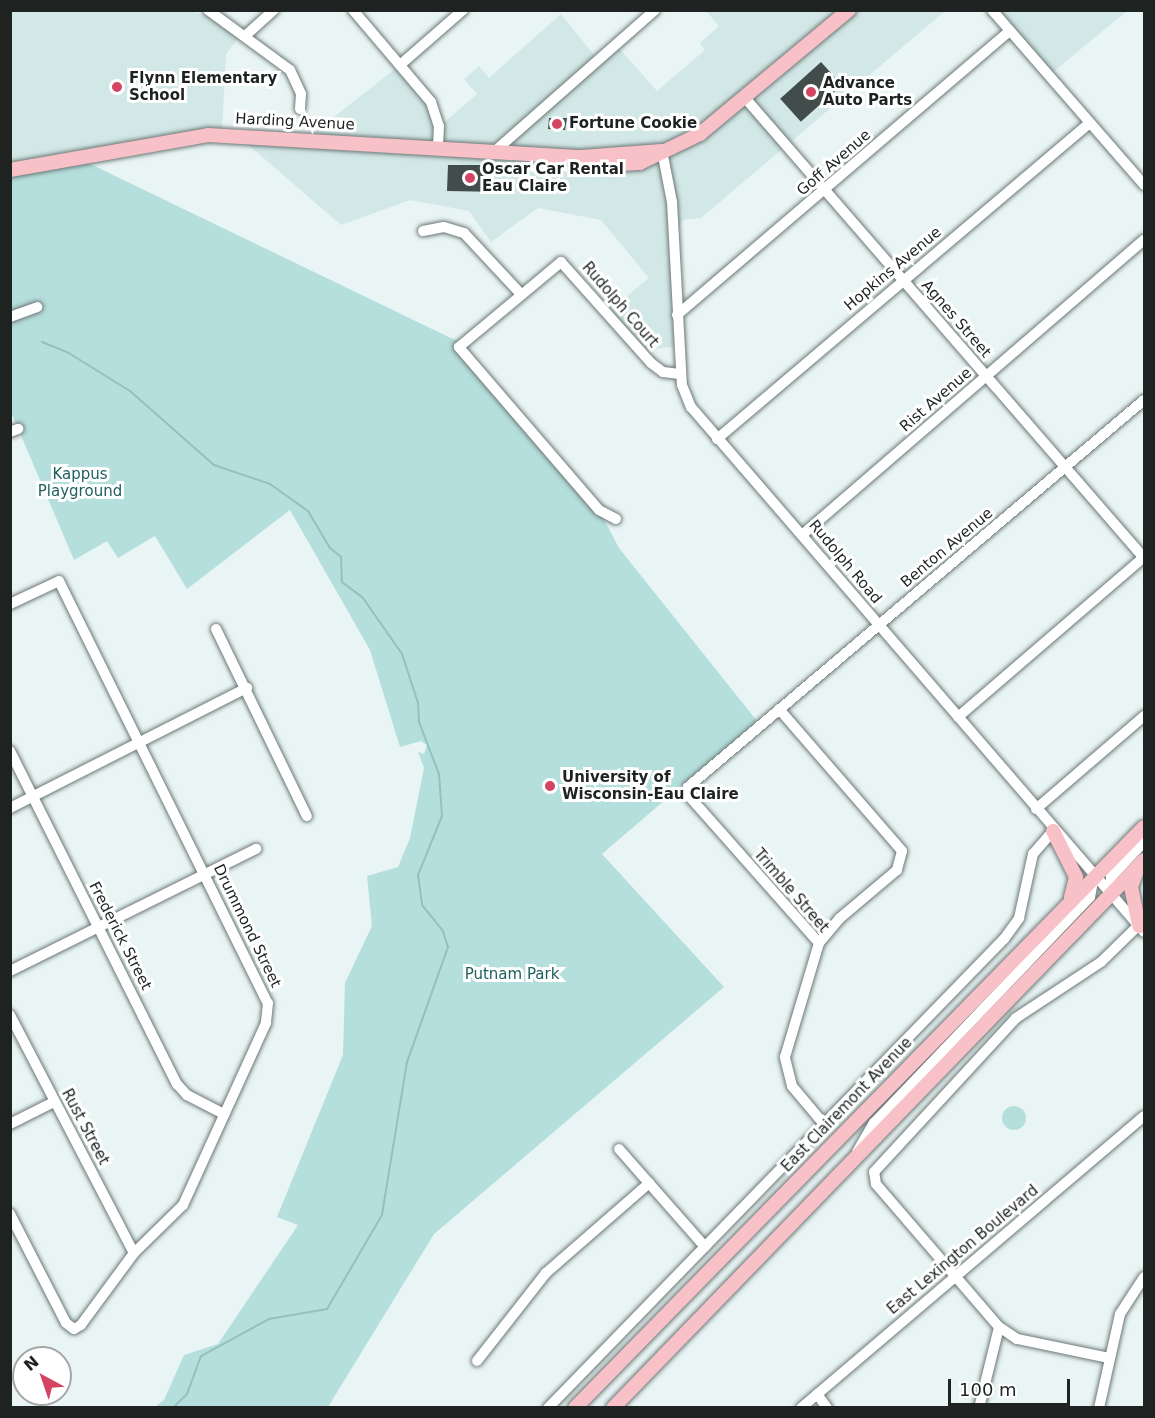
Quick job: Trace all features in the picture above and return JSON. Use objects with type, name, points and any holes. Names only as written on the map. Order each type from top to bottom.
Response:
[{"type":"main road","name":"Harding Avenue","points":[[10,170],[208,135],[438,146],[581,157],[662,151],[700,134],[746,99],[849,10]]},
{"type":"main road","name":"East Clairemont Avenue","points":[[575,1407],[1144,827]]},
{"type":"main road","points":[[1053,831],[1077,886],[1064,907]]},
{"type":"main road","points":[[613,1407],[856,1154],[1144,861]]},
{"type":"main road","points":[[1143,926],[1131,887],[1144,861]]},
{"type":"street","points":[[208,10],[290,70],[301,94],[300,109]]},
{"type":"street","points":[[245,36],[274,10]]},
{"type":"street","points":[[353,10],[400,65],[437,114],[438,146]]},
{"type":"street","points":[[400,65],[464,10]]},
{"type":"street","points":[[495,151],[655,10]]},
{"type":"street","points":[[992,10],[1144,185]]},
{"type":"street","name":"Goff Avenue","points":[[677,315],[825,191],[1009,31]]},
{"type":"street","name":"Agnes Street","points":[[746,99],[1144,558]]},
{"type":"street","name":"Hopkins Avenue","points":[[717,439],[1089,123]]},
{"type":"street","name":"Rudolph Road","points":[[662,151],[671,190],[680,374],[691,407],[1053,831],[1110,894],[1143,926]]},
{"type":"street","points":[[423,231],[444,227],[464,232],[520,293]]},
{"type":"street","name":"Rist Avenue","points":[[802,535],[1144,240]]},
{"type":"street","name":"Rudolph Court","points":[[616,519],[599,510],[459,347],[520,293],[561,261],[651,363],[663,372],[680,374]]},
{"type":"street","points":[[10,317],[37,308]]},
{"type":"street","name":"Benton Avenue","points":[[687,790],[779,709],[1144,400]]},
{"type":"street","points":[[958,717],[1144,558]]},
{"type":"street","name":"Drummond Street","points":[[10,604],[59,581],[268,1003],[266,1023],[183,1205],[134,1253],[74,1329],[66,1323],[10,1214]]},
{"type":"street","points":[[216,629],[247,688],[307,816]]},
{"type":"street","points":[[10,808],[247,688]]},
{"type":"street","points":[[779,709],[898,846],[902,858],[897,870],[840,918],[819,943]]},
{"type":"street","points":[[1036,809],[1144,716]]},
{"type":"street","name":"Frederick Street","points":[[10,751],[177,1084],[187,1095],[224,1113]]},
{"type":"street","name":"Trimble Street","points":[[687,790],[819,943],[785,1057],[792,1086],[823,1122]]},
{"type":"street","points":[[548,1407],[1012,930],[1023,908],[1033,854],[1053,831]]},
{"type":"street","points":[[1110,894],[1111,877],[1144,842]]},
{"type":"street","points":[[10,971],[256,849]]},
{"type":"street","points":[[856,1154],[874,1123],[1090,897],[1095,876]]},
{"type":"street","points":[[1109,1359],[1017,1339],[999,1327],[873,1178],[882,1158],[1016,1018],[1101,962],[1143,926]]},
{"type":"street","name":"Rust Street","points":[[10,1015],[134,1253]]},
{"type":"street","points":[[10,1124],[54,1102]]},
{"type":"street","name":"East Lexington Boulevard","points":[[801,1407],[1144,1116]]},
{"type":"street","points":[[619,1149],[705,1248]]},
{"type":"street","points":[[477,1361],[546,1273],[649,1183]]},
{"type":"street","points":[[1098,1407],[1120,1314],[1144,1277]]},
{"type":"street","points":[[979,1407],[999,1327]]},
{"type":"street","points":[[817,1394],[828,1407]]},
{"type":"shaded area","name":"Flynn Elementary School","points":[[11,11],[189,11],[207,16],[238,38],[226,54],[222,129],[11,162]]},
{"type":"shaded area","points":[[706,11],[945,11],[701,218],[682,220],[674,246],[679,346],[640,351],[607,312],[649,278],[601,220],[538,208],[491,242],[469,211],[410,200],[341,225],[238,136],[306,139],[400,65],[431,102],[440,126],[477,94],[464,79],[479,66],[489,78],[561,14],[598,60],[616,45],[657,91],[705,50],[700,43],[719,26]]},
{"type":"shaded area","points":[[992,11],[1127,11],[1048,76]]},
{"type":"green space","name":"Putnam Park","points":[[78,158],[459,342],[599,510],[619,548],[757,721],[602,854],[724,987],[434,1234],[328,1407],[155,1407],[164,1400],[184,1355],[218,1344],[298,1225],[277,1217],[343,1055],[345,983],[372,926],[367,876],[398,867],[410,838],[424,768],[418,752],[424,754],[427,745],[421,741],[400,747],[370,650],[290,510],[187,589],[155,536],[118,558],[107,541],[74,560],[11,412],[11,170]]},
{"type":"green space","points":[[1014,1106],[1019,1107],[1025,1113],[1025,1123],[1019,1129],[1014,1130],[1009,1129],[1003,1123],[1002,1118],[1003,1113],[1009,1107]]},
{"type":"building","name":"Advance Auto Parts","points":[[821,62],[842,85],[801,122],[780,99]]},
{"type":"building","name":"Fortune Cookie","points":[[549,118],[567,118],[565,130],[548,129]]},
{"type":"building","name":"Oscar Car Rental Eau Claire","points":[[448,165],[483,165],[503,192],[447,191]]},
{"type":"waterway","points":[[42,342],[67,352],[130,391],[214,465],[270,484],[308,511],[330,548],[341,557],[342,582],[363,598],[402,654],[418,703],[419,722],[439,774],[442,816],[418,875],[422,905],[443,931],[448,947],[407,1062],[382,1215],[327,1309],[269,1319],[201,1356],[187,1394],[173,1408]]},
{"type":"place","name":"Flynn Elementary School","points":[[117,87]]},
{"type":"place","name":"Advance Auto Parts","points":[[811,92]]},
{"type":"place","name":"Fortune Cookie","points":[[557,124]]},
{"type":"place","name":"Oscar Car Rental Eau Claire","points":[[470,178]]},
{"type":"place","name":"University of Wisconsin-Eau Claire","points":[[550,786]]},
{"type":"park label","name":"Kappus Playground","points":[[80,482]]}]
